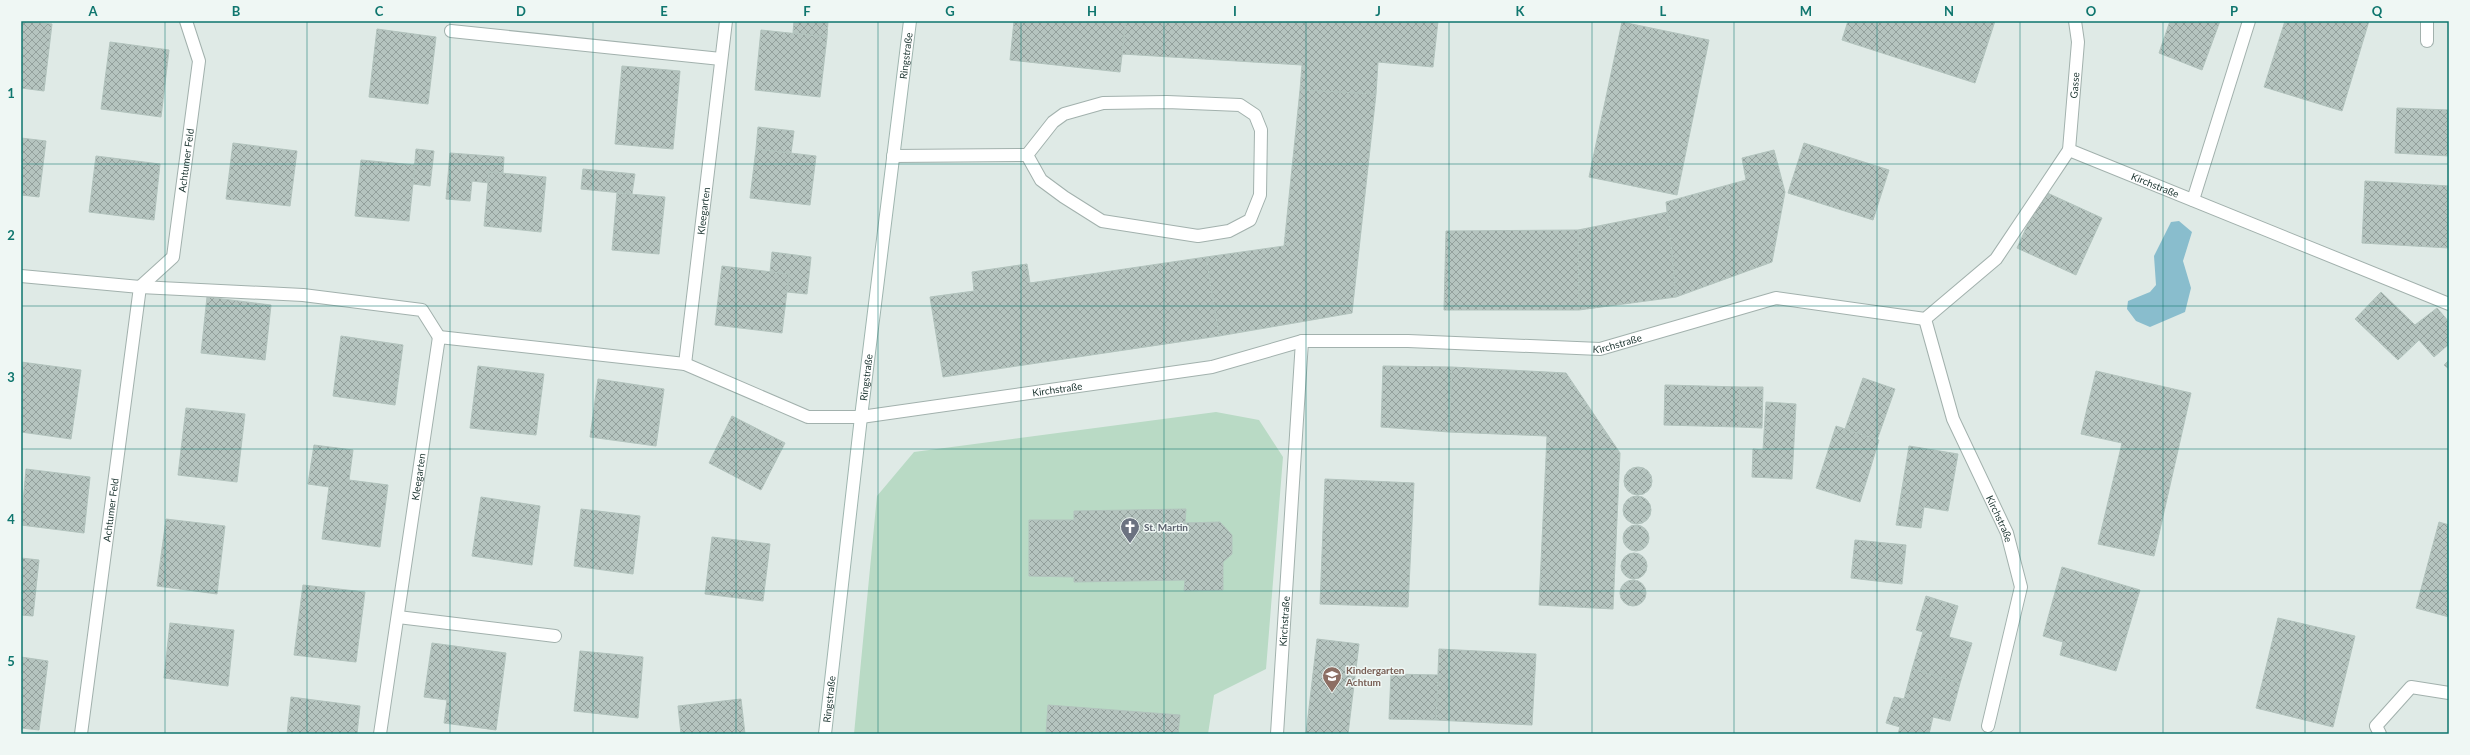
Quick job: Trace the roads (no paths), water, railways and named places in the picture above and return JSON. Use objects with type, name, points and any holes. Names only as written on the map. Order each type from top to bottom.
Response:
[{"type":"street","name":"Achtumer Feld","points":[[81,734],[140,287],[173,257],[199,61],[186,21]]},
{"type":"street","name":"Kleegarten","points":[[686,364],[726,21]]},
{"type":"street","name":"Ringstraße","points":[[825,734],[861,417],[910,21]]},
{"type":"street","name":"Gasse","points":[[2069,150],[2078,42],[2075,21]]},
{"type":"street","points":[[2193,200],[2249,21]]},
{"type":"street","points":[[2427,21],[2427,41]]},
{"type":"street","points":[[451,31],[721,59]]},
{"type":"street","points":[[1167,102],[1240,105],[1255,115],[1261,130],[1260,195],[1250,220],[1229,231],[1198,236],[1102,221],[1064,197],[1041,180],[1027,155],[1053,122],[1064,114],[1102,104],[1167,102]]},
{"type":"street","points":[[1925,319],[1996,259],[2069,150]]},
{"type":"street","name":"Kirchstraße","points":[[2069,150],[2449,304]]},
{"type":"street","points":[[893,156],[1027,155]]},
{"type":"street","points":[[21,276],[140,287],[303,295],[422,310],[439,337],[686,364]]},
{"type":"street","name":"Kirchstraße","points":[[686,364],[808,417],[861,417],[1212,367],[1302,341],[1408,341],[1600,349],[1776,298],[1925,319],[1953,419],[2007,533],[2021,587],[1988,726]]},
{"type":"street","name":"Kleegarten","points":[[380,734],[439,337]]},
{"type":"street","name":"Kirchstraße","points":[[1277,734],[1302,341]]},
{"type":"street","points":[[398,617],[555,636]]},
{"type":"street","points":[[2380,734],[2376,726],[2411,687],[2449,694]]},
{"type":"water","points":[[2179,221],[2192,232],[2183,261],[2191,288],[2185,312],[2150,327],[2136,321],[2127,309],[2128,301],[2150,292],[2156,285],[2154,256],[2171,222]]},
{"type":"place","name":"St. Martin","points":[[1130,544]]},
{"type":"place","name":"Kindergarten Achtum","points":[[1332,693]]}]
